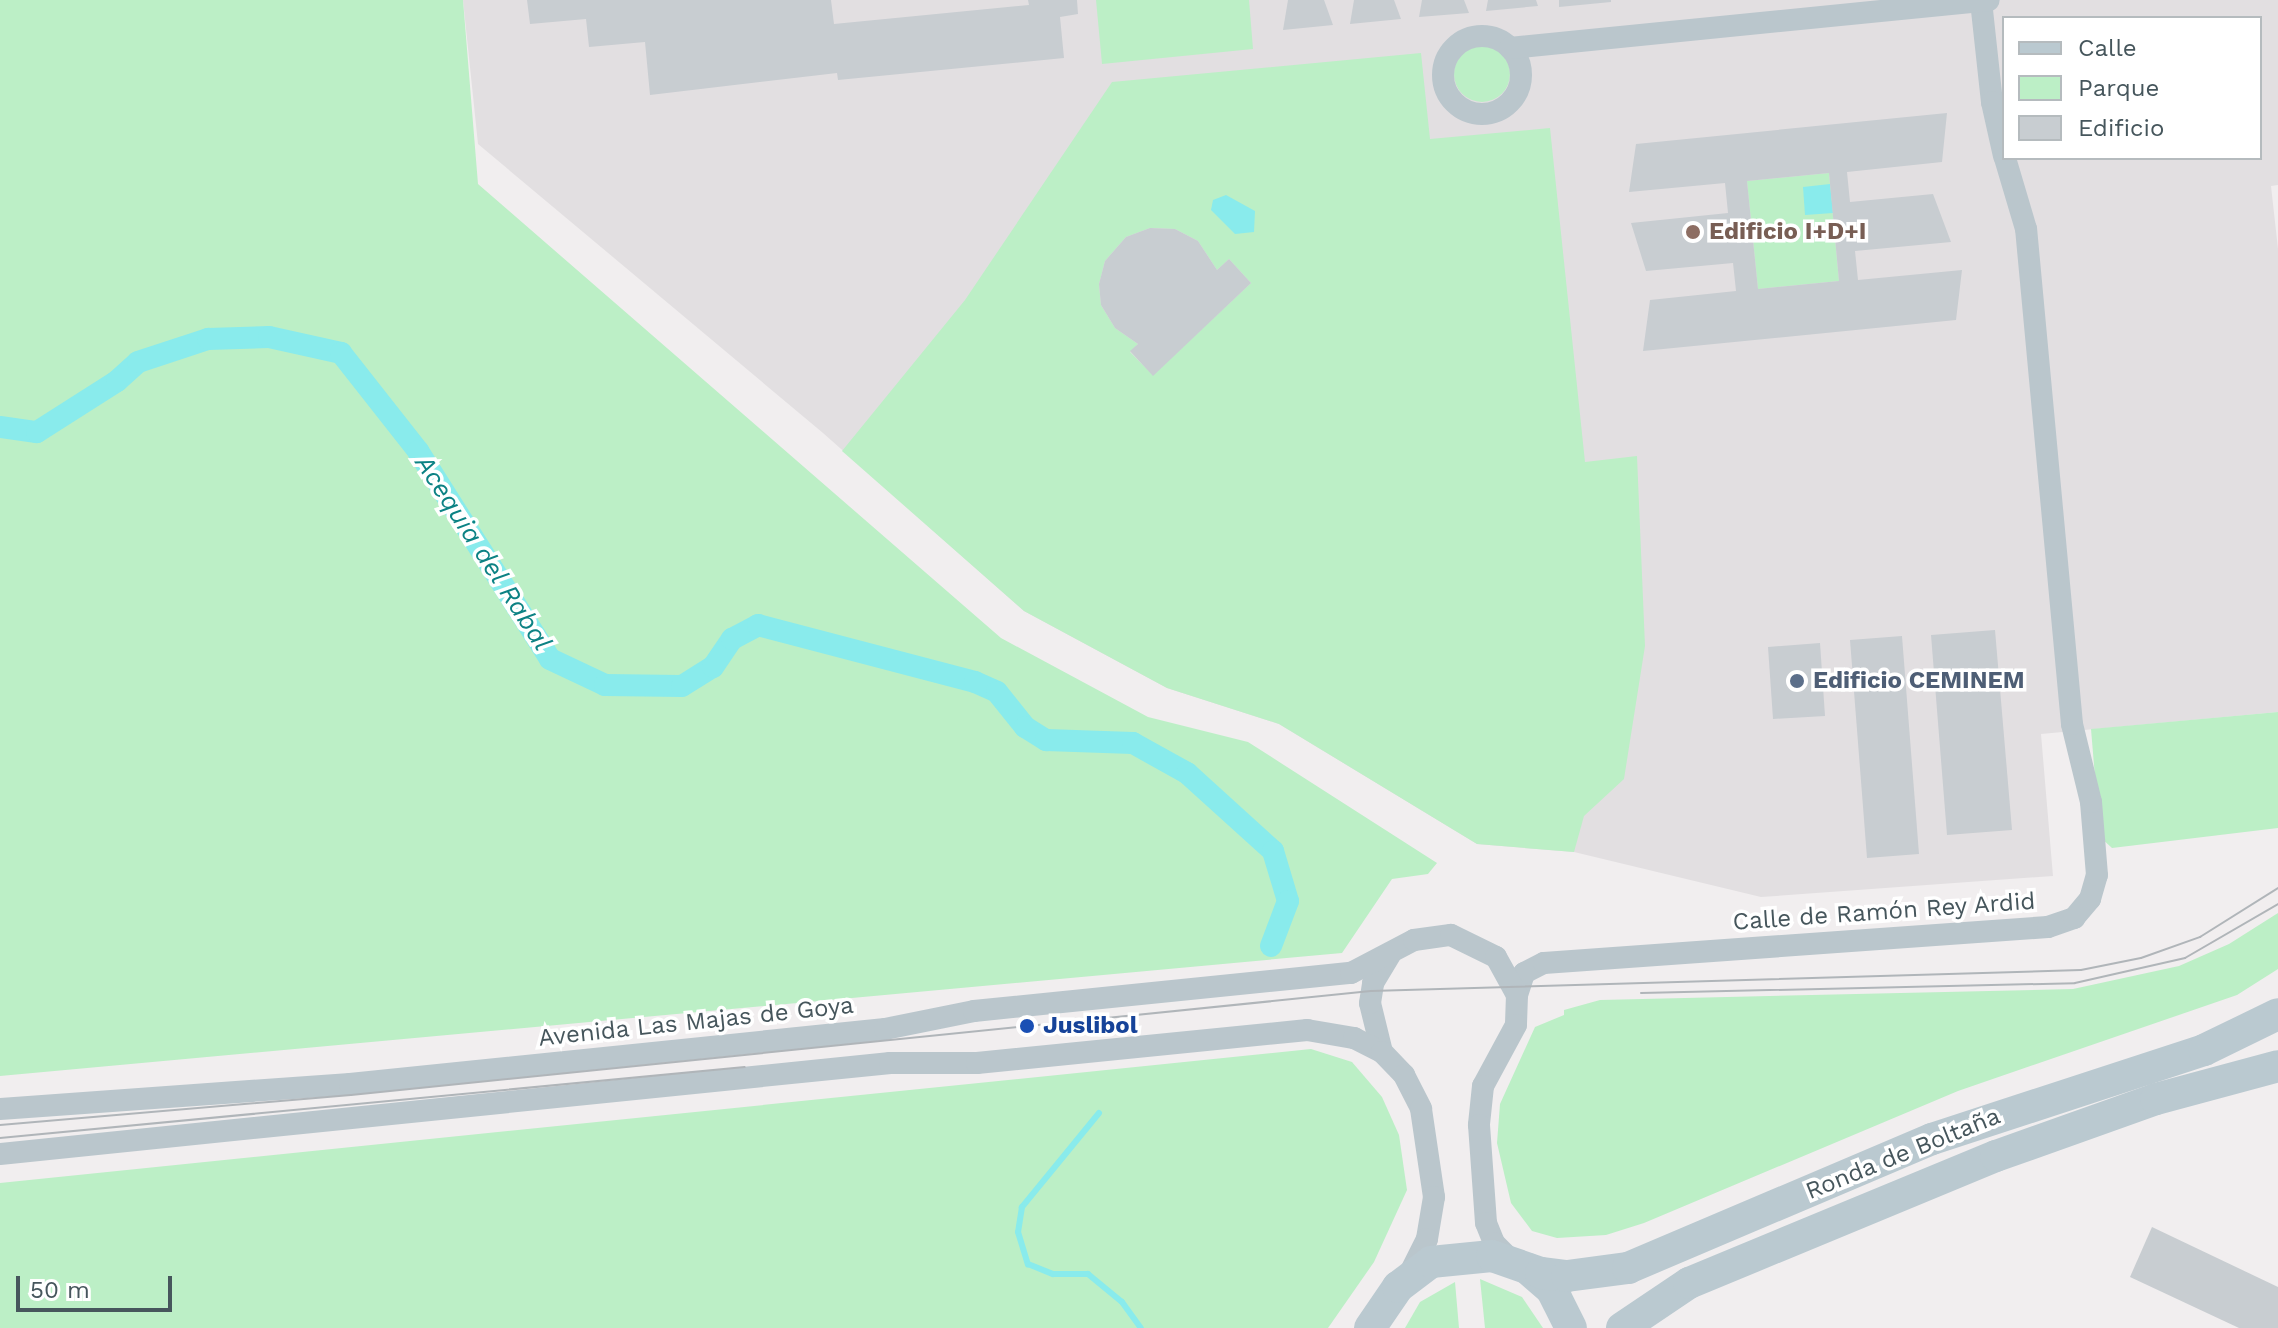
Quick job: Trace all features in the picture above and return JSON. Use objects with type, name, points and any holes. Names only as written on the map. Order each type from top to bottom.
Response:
[{"type":"main road","name":"Ronda de Boltaña","points":[[1376,1323],[1408,1276],[1445,1258],[1470,1255],[1567,1276],[1628,1268],[1932,1139],[2204,1050],[2278,1014]]},
{"type":"main road","name":"Ronda de Boltaña","points":[[1622,1328],[1689,1283],[1996,1156],[2156,1099],[2278,1066]]},
{"type":"main road","points":[[1518,1264],[1552,1290],[1571,1328]]},
{"type":"street","points":[[1514,56],[1541,45],[1989,0]]},
{"type":"street","name":"Calle de Ramón Rey Ardid","points":[[1981,1],[1992,102],[2002,148]]},
{"type":"street","name":"Calle de Ramón Rey Ardid","points":[[1517,995],[1524,973],[1544,963],[2062,924],[2083,909],[2097,875],[2089,788],[2074,737],[2026,229],[2005,160]]},
{"type":"street","name":"Avenida Las Majas de Goya","points":[[0,1109],[350,1084],[885,1029],[974,1011],[1351,973],[1427,936],[1465,937],[1496,957],[1517,995]]},
{"type":"street","points":[[1390,954],[1373,983],[1370,1003],[1382,1052],[1413,1091],[1430,1147],[1433,1207],[1422,1253],[1408,1276]]},
{"type":"street","points":[[1517,995],[1516,1025],[1483,1086],[1479,1125],[1486,1223],[1494,1243],[1518,1264]]},
{"type":"street","points":[[0,1154],[890,1063],[977,1063],[1292,1031],[1336,1033],[1382,1052]]},
{"type":"shaded area","points":[[463,0],[2278,0],[2278,185],[2271,186],[2278,249],[2278,712],[2041,734],[2053,876],[1761,897],[1574,852],[1477,844],[1279,724],[1167,688],[1024,611],[823,433],[478,144]]},
{"type":"green space","points":[[0,0],[463,0],[478,184],[1001,638],[1148,717],[1248,742],[1437,863],[1428,874],[1392,879],[1342,953],[0,1076]]},
{"type":"green space","points":[[1096,0],[1249,0],[1253,49],[1102,64]]},
{"type":"green space","points":[[1482,46],[1502,54],[1510,74],[1502,94],[1482,102],[1462,94],[1454,74],[1462,54]]},
{"type":"green space","points":[[1421,53],[1430,139],[1550,128],[1585,462],[1637,456],[1645,646],[1624,779],[1584,816],[1574,852],[1477,844],[1279,724],[1167,688],[1024,611],[842,451],[965,300],[1112,82]],"holes":[[[1150,228],[1175,229],[1198,241],[1217,270],[1229,259],[1251,283],[1153,375],[1130,352],[1138,344],[1115,328],[1101,305],[1099,284],[1105,261],[1126,237]]]},
{"type":"green space","points":[[1829,173],[1839,281],[1758,289],[1747,181]]},
{"type":"green space","points":[[2278,712],[2278,828],[2112,848],[2100,837],[2091,729]]},
{"type":"green space","points":[[2278,913],[2278,969],[2237,995],[1958,1091],[1644,1223],[1606,1235],[1557,1238],[1532,1231],[1511,1203],[1497,1143],[1500,1104],[1535,1027],[1564,1015],[1564,1010],[1600,1000],[2073,989],[2179,966],[2229,944]]},
{"type":"green space","points":[[1311,1049],[1352,1062],[1382,1097],[1399,1135],[1407,1190],[1374,1262],[1328,1328],[0,1328],[0,1183]]},
{"type":"green space","points":[[1480,1279],[1522,1297],[1543,1328],[1485,1328]]},
{"type":"green space","points":[[1455,1282],[1459,1328],[1405,1328],[1420,1302]]},
{"type":"water","points":[[1830,184],[1833,213],[1805,215],[1803,187]]},
{"type":"water","points":[[1226,195],[1255,211],[1254,232],[1235,234],[1211,210],[1213,200]]},
{"type":"building","points":[[527,0],[831,0],[834,24],[1029,5],[1028,0],[1077,0],[1078,14],[1060,17],[1064,58],[838,80],[837,73],[650,95],[645,42],[589,47],[586,19],[530,24]]},
{"type":"building","points":[[1288,0],[1324,0],[1333,25],[1283,30]]},
{"type":"building","points":[[1354,0],[1394,0],[1401,19],[1350,24]]},
{"type":"building","points":[[1422,0],[1464,0],[1469,13],[1419,17]]},
{"type":"building","points":[[1488,0],[1536,0],[1538,6],[1486,11]]},
{"type":"building","points":[[1559,0],[1611,0],[1611,2],[1559,7]]},
{"type":"building","name":"Edificio I+D+I","points":[[1947,113],[1942,162],[1847,172],[1850,202],[1933,194],[1951,242],[1855,251],[1858,280],[1962,270],[1956,320],[1643,351],[1650,300],[1736,291],[1733,263],[1646,271],[1631,223],[1728,213],[1725,183],[1629,192],[1636,144]],"holes":[[[1829,173],[1839,281],[1758,289],[1747,181]]]},
{"type":"building","points":[[1150,228],[1175,229],[1198,241],[1217,270],[1229,259],[1251,283],[1153,376],[1130,351],[1138,344],[1115,328],[1101,305],[1099,284],[1105,261],[1126,237]]},
{"type":"building","points":[[1995,630],[2012,830],[1947,835],[1931,635]]},
{"type":"building","points":[[1902,636],[1919,854],[1867,858],[1850,640]]},
{"type":"building","name":"Edificio CEMINEM","points":[[1820,643],[1825,716],[1773,719],[1768,647]]},
{"type":"building","points":[[2152,1227],[2278,1287],[2278,1328],[2239,1328],[2130,1277]]},
{"type":"waterway","name":"Acequia del Rabal","points":[[0,427],[37,432],[117,381],[138,362],[208,339],[269,337],[341,353],[418,451],[550,659],[605,685],[682,686],[713,667],[732,639],[758,625],[975,682],[997,692],[1025,727],[1046,740],[1133,743],[1187,773],[1273,851],[1288,901],[1271,946]]},
{"type":"waterway","points":[[1099,1113],[1022,1207],[1018,1232],[1028,1264],[1053,1274],[1088,1274],[1122,1302],[1141,1328]]},
{"type":"tram line","points":[[0,1125],[351,1095],[1371,991],[2081,970],[2141,958],[2200,937],[2278,888]]},
{"type":"tram line","points":[[1641,993],[2075,983],[2185,958],[2278,904]]},
{"type":"tram line","points":[[0,1138],[745,1067]]},
{"type":"place","name":"Edificio I+D+I","points":[[1693,232]]},
{"type":"place","name":"Edificio CEMINEM","points":[[1797,681]]},
{"type":"place","name":"Juslibol","points":[[1027,1026]]}]
